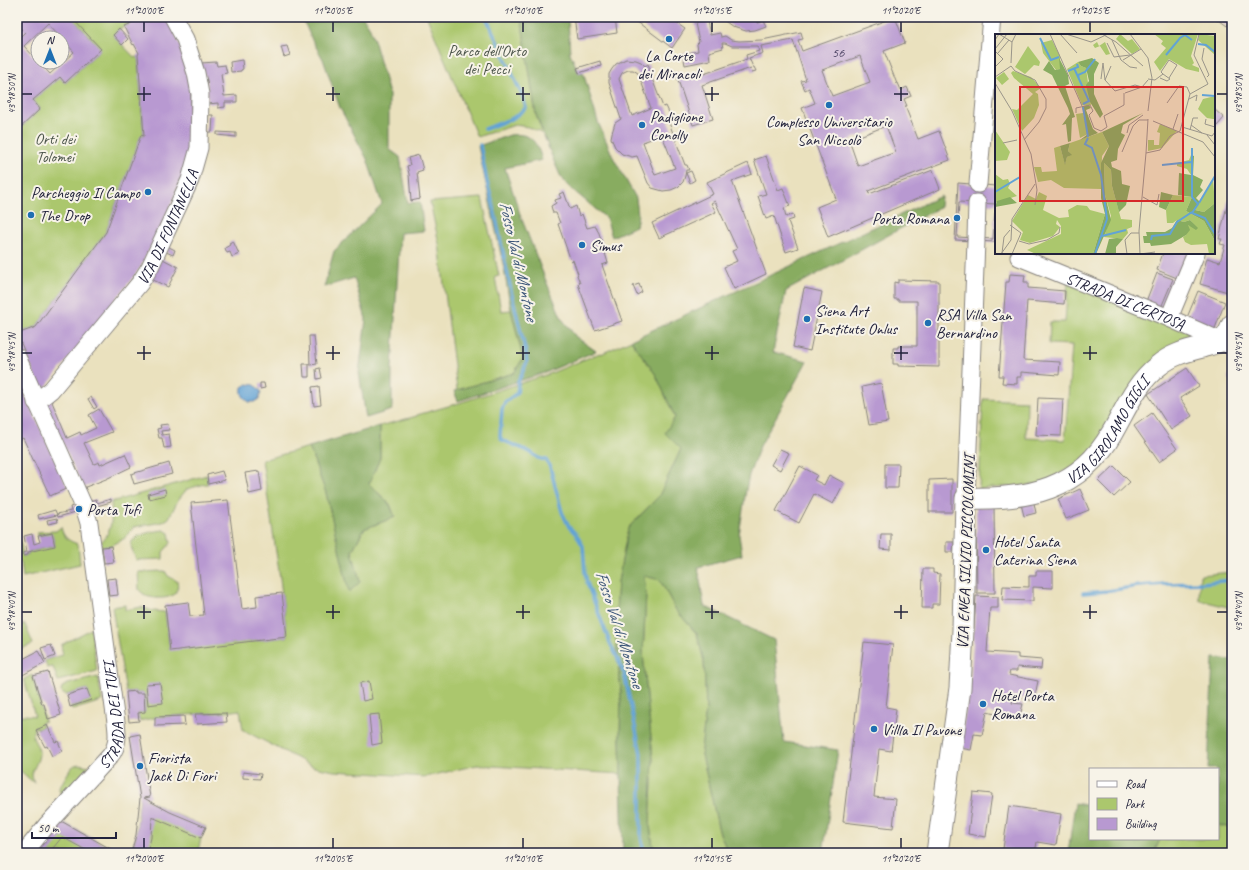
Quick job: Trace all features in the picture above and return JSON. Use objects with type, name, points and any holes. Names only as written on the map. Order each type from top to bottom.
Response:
[{"type":"main road","name":"VIA GIROLAMO GIGLI","points":[[966,498],[997,498],[1034,492],[1056,486],[1073,477],[1086,466],[1102,448],[1138,385],[1149,373],[1165,360],[1181,352],[1229,337]]},
{"type":"main road","name":"VIA ENEA SILVIO PICCOLOMINI","points":[[937,853],[960,688],[966,498]]},
{"type":"street","name":"VIA DI FONTANELLA","points":[[36,402],[51,390],[140,283],[150,267],[190,180],[199,148],[200,94],[191,55],[174,17]]},
{"type":"street","points":[[978,184],[992,17]]},
{"type":"street","name":"VIA ENEA SILVIO PICCOLOMINI","points":[[966,498],[977,203]]},
{"type":"street","points":[[1163,316],[1195,254]]},
{"type":"street","name":"STRADA DI CERTOSA","points":[[1019,257],[1163,316],[1229,337]]},
{"type":"street","name":"STRADA DEI TUFI","points":[[17,357],[86,513],[117,727],[116,746],[110,756],[41,831],[24,853]]},
{"type":"green space","name":"Orti dei Tolomei","points":[[71,17],[145,17],[119,29],[113,35],[135,58],[138,55],[144,136],[141,136],[106,232],[36,327],[17,334],[17,131],[40,109],[33,100],[60,77],[65,83],[101,49]]},
{"type":"green space","points":[[302,17],[363,17],[370,28],[389,94],[389,149],[400,157],[408,203],[420,202],[424,231],[400,233],[392,369],[392,410],[366,418],[359,373],[366,319],[354,278],[324,287],[334,251],[382,204],[367,159],[340,108],[323,59],[312,40]]},
{"type":"green space","name":"Parco dell'Orto dei Pecci","points":[[427,17],[521,17],[536,115],[543,134],[528,127],[515,125],[477,137]]},
{"type":"green space","points":[[521,17],[568,17],[570,53],[579,73],[583,72],[598,122],[613,157],[636,198],[638,214],[636,226],[612,237],[606,218],[567,185],[560,175],[536,115]]},
{"type":"green space","points":[[517,134],[528,137],[538,148],[542,160],[505,168],[521,217],[562,319],[576,337],[596,351],[547,372],[458,401],[454,391],[514,373],[523,358],[511,310],[504,269],[478,146]]},
{"type":"green space","points":[[941,196],[940,207],[786,291],[773,352],[807,361],[760,446],[749,475],[739,535],[742,555],[698,567],[704,606],[774,640],[784,742],[838,750],[823,853],[728,853],[719,831],[701,750],[706,709],[704,661],[697,634],[676,610],[660,580],[644,576],[646,594],[643,654],[653,759],[650,826],[654,853],[623,853],[620,738],[621,692],[615,626],[618,582],[628,528],[659,496],[681,449],[665,433],[675,417],[656,375],[631,340]]},
{"type":"green space","points":[[482,198],[499,276],[495,277],[501,311],[511,310],[523,358],[514,373],[457,390],[439,244],[430,202]]},
{"type":"green space","points":[[1068,281],[1197,335],[1083,461],[1041,484],[979,489],[983,399],[1027,401],[1026,438],[1065,440],[1072,345],[1049,344],[1050,322],[1065,322]]},
{"type":"green space","points":[[631,340],[656,375],[675,417],[681,449],[659,496],[628,528],[618,582],[615,626],[621,692],[621,774],[477,765],[425,777],[334,771],[314,767],[243,730],[240,710],[151,718],[139,721],[138,713],[145,712],[144,693],[136,693],[136,691],[126,692],[112,607],[125,605],[125,610],[141,607],[153,611],[165,612],[170,650],[287,637],[280,578],[262,460],[309,447],[326,493],[349,591],[360,582],[352,551],[364,529],[395,517],[390,504],[369,484],[380,458],[380,426],[417,416],[549,374],[600,353],[601,354]]},
{"type":"green space","points":[[380,426],[380,458],[369,484],[390,505],[395,517],[364,529],[352,551],[360,582],[349,592],[326,493],[309,447]]},
{"type":"green space","points":[[207,475],[208,484],[187,489],[178,500],[169,518],[163,522],[134,527],[125,538],[111,546],[102,547],[101,542],[108,533],[111,524],[111,502]]},
{"type":"green space","points":[[61,527],[66,538],[78,544],[80,564],[23,577],[21,562],[17,562],[17,538],[19,537],[23,556],[28,555],[28,552],[55,546],[52,534],[38,536],[38,532],[56,531]]},
{"type":"green space","points":[[164,530],[169,533],[171,543],[163,552],[163,559],[136,560],[131,547],[132,541],[144,534]]},
{"type":"green space","points":[[165,571],[168,576],[177,581],[178,587],[173,595],[157,598],[146,596],[139,590],[138,572]]},
{"type":"green space","points":[[1232,572],[1232,608],[1199,600],[1200,575]]},
{"type":"green space","points":[[644,575],[660,580],[676,610],[697,634],[704,661],[706,709],[701,750],[719,831],[728,853],[654,853],[650,826],[653,759],[643,654],[646,594]]},
{"type":"green space","points":[[25,624],[33,644],[18,650],[17,627]]},
{"type":"green space","points":[[91,629],[97,671],[58,681],[53,667],[47,668],[45,660],[63,655],[61,645]]},
{"type":"green space","points":[[1213,658],[1232,660],[1232,828],[1219,825],[1219,768],[1208,768]]},
{"type":"green space","points":[[32,675],[45,721],[41,722],[43,726],[38,729],[35,727],[33,731],[33,738],[39,749],[38,760],[32,774],[34,783],[17,768],[17,716],[35,716],[24,679]]},
{"type":"green space","points":[[98,677],[102,701],[72,710],[70,707],[90,700],[87,689],[67,695],[61,692],[62,687],[68,684]]},
{"type":"green space","points":[[79,764],[89,766],[64,793],[60,793],[59,788],[71,768]]},
{"type":"green space","points":[[140,798],[144,798],[170,812],[206,827],[201,838],[198,853],[131,853],[136,835]]},
{"type":"green space","points":[[1075,803],[1089,806],[1089,840],[1160,840],[1154,853],[1068,853]]},
{"type":"green space","points":[[61,821],[118,853],[35,853]]},
{"type":"green space","points":[[1219,825],[1232,828],[1232,853],[1154,853],[1160,840],[1219,840]]},
{"type":"water","points":[[247,384],[255,385],[261,391],[259,399],[254,402],[249,402],[242,394],[242,387]]},
{"type":"building","points":[[17,17],[71,17],[101,49],[65,83],[60,77],[33,100],[40,109],[17,131],[17,104],[21,100],[17,95],[17,40],[25,32],[21,28],[17,32]]},
{"type":"building","name":"Parcheggio Il Campo","points":[[146,17],[169,17],[190,72],[192,137],[189,162],[163,223],[140,268],[42,392],[17,334],[36,327],[106,232],[141,135],[144,136],[139,53],[124,27]]},
{"type":"building","points":[[574,17],[615,17],[617,33],[577,39]]},
{"type":"building","name":"La Corte dei Miracoli","points":[[674,17],[672,20],[685,29],[672,48],[632,18]]},
{"type":"building","points":[[724,17],[747,17],[757,20],[757,22],[763,20],[766,26],[755,30],[746,31],[733,27],[722,19]]},
{"type":"building","points":[[895,17],[905,43],[884,51],[897,84],[898,83],[901,90],[907,87],[911,96],[904,99],[907,106],[905,106],[918,139],[939,131],[950,160],[868,191],[869,194],[933,170],[940,189],[828,237],[817,207],[836,199],[802,108],[815,103],[809,88],[805,90],[801,81],[806,80],[793,40],[761,46],[763,53],[749,58],[756,71],[752,72],[751,68],[702,85],[713,119],[693,125],[675,71],[685,75],[698,76],[747,59],[746,55],[759,51],[757,46],[732,46],[722,43],[723,48],[709,52],[710,60],[685,65],[683,54],[698,51],[697,44],[699,42],[695,23],[707,21],[710,35],[720,33],[721,37],[725,36],[731,40],[739,41],[762,40],[801,32],[803,39],[798,40],[802,51]],"holes":[[[860,56],[870,82],[832,96],[822,70]],[[886,126],[896,152],[858,166],[849,140]]]},
{"type":"building","points":[[1215,17],[1232,17],[1232,19],[1227,26]]},
{"type":"building","points":[[119,29],[128,39],[122,45],[113,35]]},
{"type":"building","points":[[287,46],[290,55],[284,57],[281,47]]},
{"type":"building","points":[[195,56],[201,63],[216,62],[217,66],[225,65],[227,73],[221,74],[224,96],[237,95],[237,102],[225,102],[225,107],[218,108],[218,103],[208,104],[207,80]]},
{"type":"building","name":"Padiglione Conolly","points":[[626,59],[636,60],[645,66],[648,64],[650,69],[649,71],[663,107],[666,106],[672,119],[668,120],[685,165],[687,165],[689,170],[686,170],[683,182],[678,187],[663,191],[652,188],[648,183],[637,156],[632,157],[622,154],[615,147],[611,138],[612,133],[615,123],[621,119],[609,83],[609,74],[616,64]],"holes":[[[628,70],[633,70],[638,73],[651,108],[632,116],[619,79],[622,73]],[[662,135],[675,168],[655,175],[643,142]]]},
{"type":"building","points":[[242,60],[243,69],[241,71],[231,72],[230,62]]},
{"type":"building","points":[[600,61],[601,66],[579,73],[577,68]]},
{"type":"building","points":[[1215,110],[1224,118],[1217,126],[1215,124]]},
{"type":"building","points":[[207,115],[213,115],[212,132],[206,132]]},
{"type":"building","points":[[217,132],[236,133],[236,137],[217,135]]},
{"type":"building","points":[[419,155],[423,170],[417,172],[420,199],[411,201],[407,166],[410,165],[408,158]]},
{"type":"building","points":[[766,156],[778,190],[783,188],[790,206],[784,208],[786,217],[793,214],[794,219],[788,221],[798,248],[786,252],[774,216],[766,219],[758,196],[766,194],[754,160]]},
{"type":"building","points":[[748,163],[752,174],[732,181],[766,274],[734,289],[724,267],[737,261],[732,251],[737,249],[715,201],[711,203],[716,212],[659,238],[652,223],[713,194],[707,182]]},
{"type":"building","points":[[691,171],[695,180],[690,183],[686,173]]},
{"type":"building","name":"Porta Romana","points":[[958,183],[995,186],[995,204],[959,202],[957,237],[993,239],[995,213],[995,242],[955,240]]},
{"type":"building","points":[[1231,189],[1231,293],[1200,284],[1207,258],[1220,262],[1225,245],[1220,244],[1222,239],[1219,239]]},
{"type":"building","points":[[564,192],[570,209],[576,206],[579,216],[582,214],[587,228],[595,226],[599,233],[608,263],[602,265],[622,321],[595,330],[578,284],[580,283],[578,274],[573,260],[571,261],[558,224],[560,223],[556,213],[553,213],[551,206],[556,203],[555,200],[561,198],[559,194]]},
{"type":"building","points":[[233,241],[239,254],[232,257],[230,252],[227,253],[225,248]]},
{"type":"building","points":[[169,247],[175,250],[173,255],[166,252]]},
{"type":"building","points":[[1163,254],[1189,254],[1177,278],[1157,270]]},
{"type":"building","points":[[161,258],[178,267],[168,287],[151,279]]},
{"type":"building","points":[[1157,273],[1173,279],[1160,310],[1145,304]]},
{"type":"building","points":[[1010,274],[1025,275],[1024,282],[1028,282],[1028,288],[1065,291],[1064,304],[1027,301],[1023,360],[1060,362],[1059,375],[1021,372],[1021,377],[1017,377],[1017,384],[1002,383],[1003,376],[999,376],[1006,282],[1009,282]]},
{"type":"building","name":"RSA Villa San Bernardino","points":[[898,280],[939,281],[939,367],[898,366],[898,364],[893,364],[893,348],[898,348],[898,346],[917,346],[917,301],[898,301],[898,299],[894,299],[894,282],[898,283]]},
{"type":"building","points":[[639,284],[642,292],[637,295],[633,286]]},
{"type":"building","name":"Siena Art Institute Onlus","points":[[804,288],[822,292],[810,351],[793,347]]},
{"type":"building","points":[[1198,291],[1225,302],[1214,331],[1186,320]]},
{"type":"building","points":[[309,336],[314,336],[317,364],[310,365]]},
{"type":"building","points":[[303,364],[309,364],[309,377],[304,377]]},
{"type":"building","points":[[1232,365],[1232,380],[1228,379]]},
{"type":"building","points":[[320,368],[322,378],[317,379],[316,369]]},
{"type":"building","points":[[1187,368],[1199,386],[1180,398],[1192,416],[1171,430],[1148,394]]},
{"type":"building","points":[[260,383],[264,383],[265,388],[260,389]]},
{"type":"building","points":[[881,383],[888,422],[869,425],[862,387]]},
{"type":"building","points":[[319,386],[321,405],[314,406],[312,387]]},
{"type":"building","points":[[24,393],[68,488],[50,496],[23,438],[19,440],[17,436],[17,400],[21,398],[19,395]]},
{"type":"building","points":[[50,397],[67,438],[80,432],[81,435],[96,428],[89,415],[99,409],[112,432],[84,443],[94,464],[99,462],[100,465],[125,454],[131,467],[83,488],[45,403]]},
{"type":"building","points":[[91,397],[97,407],[94,409],[88,399]]},
{"type":"building","points":[[1038,398],[1063,399],[1061,436],[1036,435]]},
{"type":"building","points":[[1152,413],[1177,449],[1159,462],[1134,426]]},
{"type":"building","points":[[168,424],[169,430],[161,431],[162,435],[169,434],[171,447],[164,448],[162,438],[159,438],[157,429],[161,428],[160,425]]},
{"type":"building","points":[[780,449],[789,453],[780,470],[771,465]]},
{"type":"building","points":[[169,463],[172,474],[134,484],[131,474]]},
{"type":"building","points":[[885,464],[899,464],[898,488],[885,488]]},
{"type":"building","points":[[800,466],[817,475],[814,480],[824,485],[829,475],[844,483],[833,504],[814,494],[799,523],[776,511]]},
{"type":"building","points":[[1114,466],[1130,482],[1114,497],[1098,481]]},
{"type":"building","points":[[222,471],[225,480],[208,484],[207,475]]},
{"type":"building","points":[[259,471],[262,491],[249,494],[245,473]]},
{"type":"building","points":[[952,479],[952,512],[929,512],[929,480]]},
{"type":"building","points":[[165,489],[166,495],[149,499],[148,494]]},
{"type":"building","points":[[1080,489],[1089,510],[1066,519],[1058,499]]},
{"type":"building","points":[[1033,498],[1036,513],[1024,516],[1020,500]]},
{"type":"building","name":"Porta Tufi","points":[[96,499],[97,503],[111,499],[111,502],[58,517],[57,514],[71,511],[70,507]]},
{"type":"building","points":[[228,500],[242,609],[257,607],[256,596],[282,593],[287,637],[170,651],[165,605],[188,602],[190,616],[204,615],[191,503]]},
{"type":"building","name":"Hotel Santa Caterina Siena","points":[[994,506],[995,593],[977,593],[976,507]]},
{"type":"building","points":[[55,510],[57,515],[39,519],[38,515]]},
{"type":"building","points":[[57,518],[58,522],[48,524],[47,520]]},
{"type":"building","points":[[52,533],[55,546],[28,552],[28,555],[23,556],[22,553],[27,552],[24,536],[32,534],[34,544],[40,542],[38,536]]},
{"type":"building","points":[[881,534],[891,534],[891,550],[880,549]]},
{"type":"building","points":[[946,542],[954,542],[953,552],[946,552]]},
{"type":"building","points":[[111,546],[114,562],[104,563],[102,547]]},
{"type":"building","points":[[923,569],[933,569],[933,573],[940,574],[939,604],[932,604],[932,608],[922,608]]},
{"type":"building","points":[[1036,571],[1053,571],[1053,588],[1033,587],[1033,601],[1002,600],[1003,586],[1029,587],[1029,576],[1036,576]]},
{"type":"building","points":[[116,578],[118,595],[109,596],[107,579]]},
{"type":"building","points":[[976,596],[998,597],[998,608],[990,608],[987,652],[1018,654],[1018,658],[1042,660],[1041,669],[1017,667],[1017,671],[1010,671],[1009,675],[1038,681],[1034,701],[1013,696],[1012,703],[1023,704],[1019,720],[987,712],[982,735],[974,734],[971,750],[960,748],[971,674]]},
{"type":"building","name":"Villla Il Pavone","points":[[864,642],[893,645],[886,707],[896,709],[891,751],[879,749],[874,797],[896,799],[893,828],[843,822]]},
{"type":"building","points":[[51,645],[55,656],[45,660],[41,648]]},
{"type":"building","points":[[38,651],[45,663],[17,678],[17,662]]},
{"type":"building","points":[[48,672],[61,715],[48,719],[33,676]]},
{"type":"building","points":[[369,681],[372,699],[363,701],[360,683]]},
{"type":"building","points":[[160,683],[163,703],[148,705],[146,684]]},
{"type":"building","points":[[87,689],[91,700],[70,707],[67,695]]},
{"type":"building","points":[[136,691],[136,693],[144,693],[145,712],[138,713],[139,721],[129,722],[126,692]]},
{"type":"building","points":[[226,713],[227,722],[197,724],[195,714]]},
{"type":"building","points":[[379,714],[382,743],[372,745],[369,715]]},
{"type":"building","points":[[184,716],[185,725],[155,726],[155,717]]},
{"type":"building","points":[[47,725],[55,742],[58,741],[62,751],[52,756],[47,746],[45,747],[36,730]]},
{"type":"building","points":[[140,734],[150,797],[144,798],[170,812],[206,827],[201,838],[152,817],[151,838],[147,853],[131,853],[136,835],[140,798],[130,736]]},
{"type":"building","points":[[243,772],[261,774],[260,779],[243,778]]},
{"type":"building","points":[[973,792],[992,794],[986,837],[968,834]]},
{"type":"building","points":[[1009,806],[1061,814],[1056,845],[1037,842],[1035,853],[1003,849]]},
{"type":"building","points":[[61,821],[118,853],[91,853],[62,837],[49,853],[35,853]]},
{"type":"building","points":[[947,848],[964,850],[964,853],[947,853]]},
{"type":"waterway","name":"Fosso Val di Montone","points":[[485,129],[513,118],[526,108],[523,97],[486,17]]},
{"type":"waterway","name":"Fosso Val di Montone","points":[[480,145],[526,353],[527,362],[518,382]]},
{"type":"waterway","name":"Fosso Val di Montone","points":[[518,384],[517,393],[505,402],[502,409],[500,436],[502,440],[530,452],[538,458],[546,460],[550,467],[562,512],[569,527],[576,534],[583,546],[587,583],[610,643],[624,673],[641,754],[641,837],[644,853]]},
{"type":"waterway","points":[[1083,593],[1138,586],[1232,580]]},
{"type":"place","name":"La Corte dei Miracoli","points":[[669,39]]},
{"type":"place","name":"Complesso Universitario San Niccolò","points":[[829,105]]},
{"type":"place","name":"Padiglione Conolly","points":[[642,125]]},
{"type":"place","name":"Parcheggio Il Campo","points":[[148,192]]},
{"type":"place","name":"The Drop","points":[[31,215]]},
{"type":"place","name":"Porta Romana","points":[[957,218]]},
{"type":"place","name":"Simus","points":[[582,245]]},
{"type":"place","name":"Siena Art Institute Onlus","points":[[807,319]]},
{"type":"place","name":"RSA Villa San Bernardino","points":[[928,323]]},
{"type":"place","name":"Porta Tufi","points":[[79,509]]},
{"type":"place","name":"Hotel Santa Caterina Siena","points":[[986,550]]},
{"type":"place","name":"Hotel Porta Romana","points":[[983,704]]},
{"type":"place","name":"Villla Il Pavone","points":[[874,729]]},
{"type":"place","name":"Fiorista Jack Di Fiori","points":[[140,766]]}]
